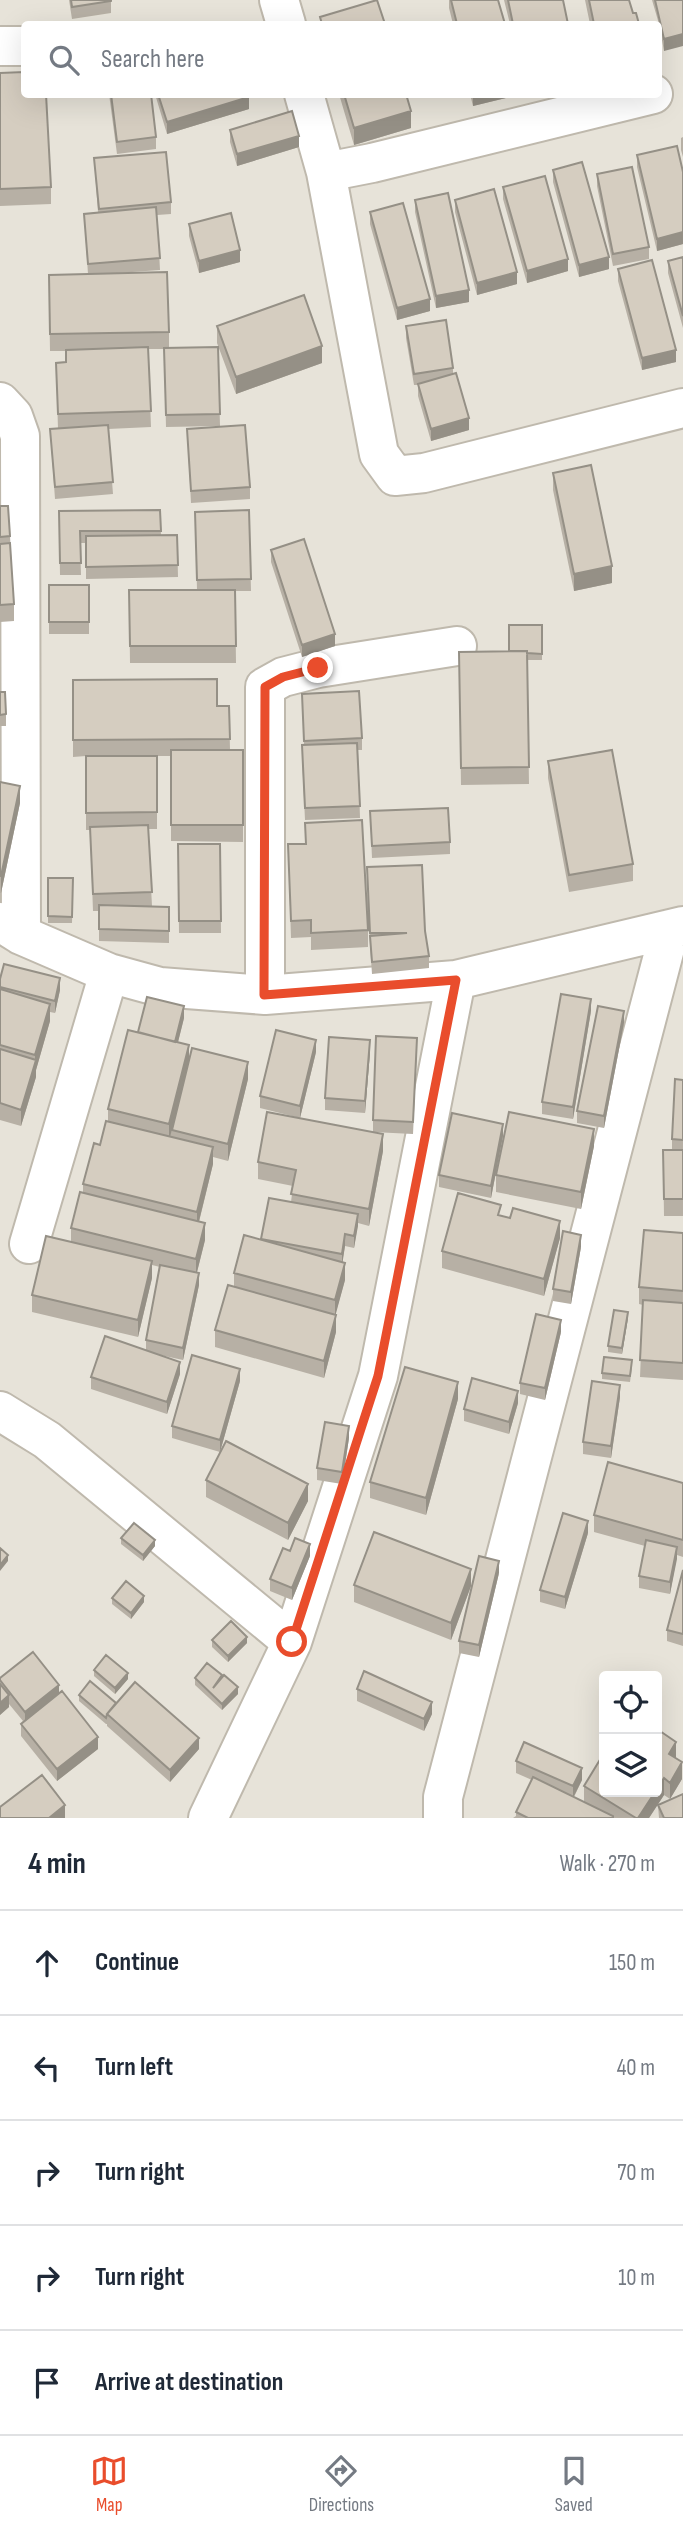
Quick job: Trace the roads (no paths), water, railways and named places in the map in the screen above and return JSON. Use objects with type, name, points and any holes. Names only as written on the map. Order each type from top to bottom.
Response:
[{"type":"street","points":[[279,0],[285,21]]},
{"type":"street","points":[[0,46],[21,46]]},
{"type":"street","points":[[662,92],[683,87]]},
{"type":"street","points":[[305,98],[326,172],[379,454],[396,476],[424,473],[683,408]]},
{"type":"street","points":[[326,172],[640,98]]},
{"type":"street","points":[[0,402],[13,416],[20,436],[10,928],[109,973],[160,987],[264,995],[456,980],[677,927],[443,1797],[443,1818]]},
{"type":"street","points":[[264,995],[265,687],[283,677],[318,668],[457,646]]},
{"type":"street","points":[[29,1244],[109,973]]},
{"type":"street","points":[[208,1818],[292,1642],[378,1376],[456,980]]},
{"type":"street","points":[[0,1412],[47,1440],[292,1642]]}]
